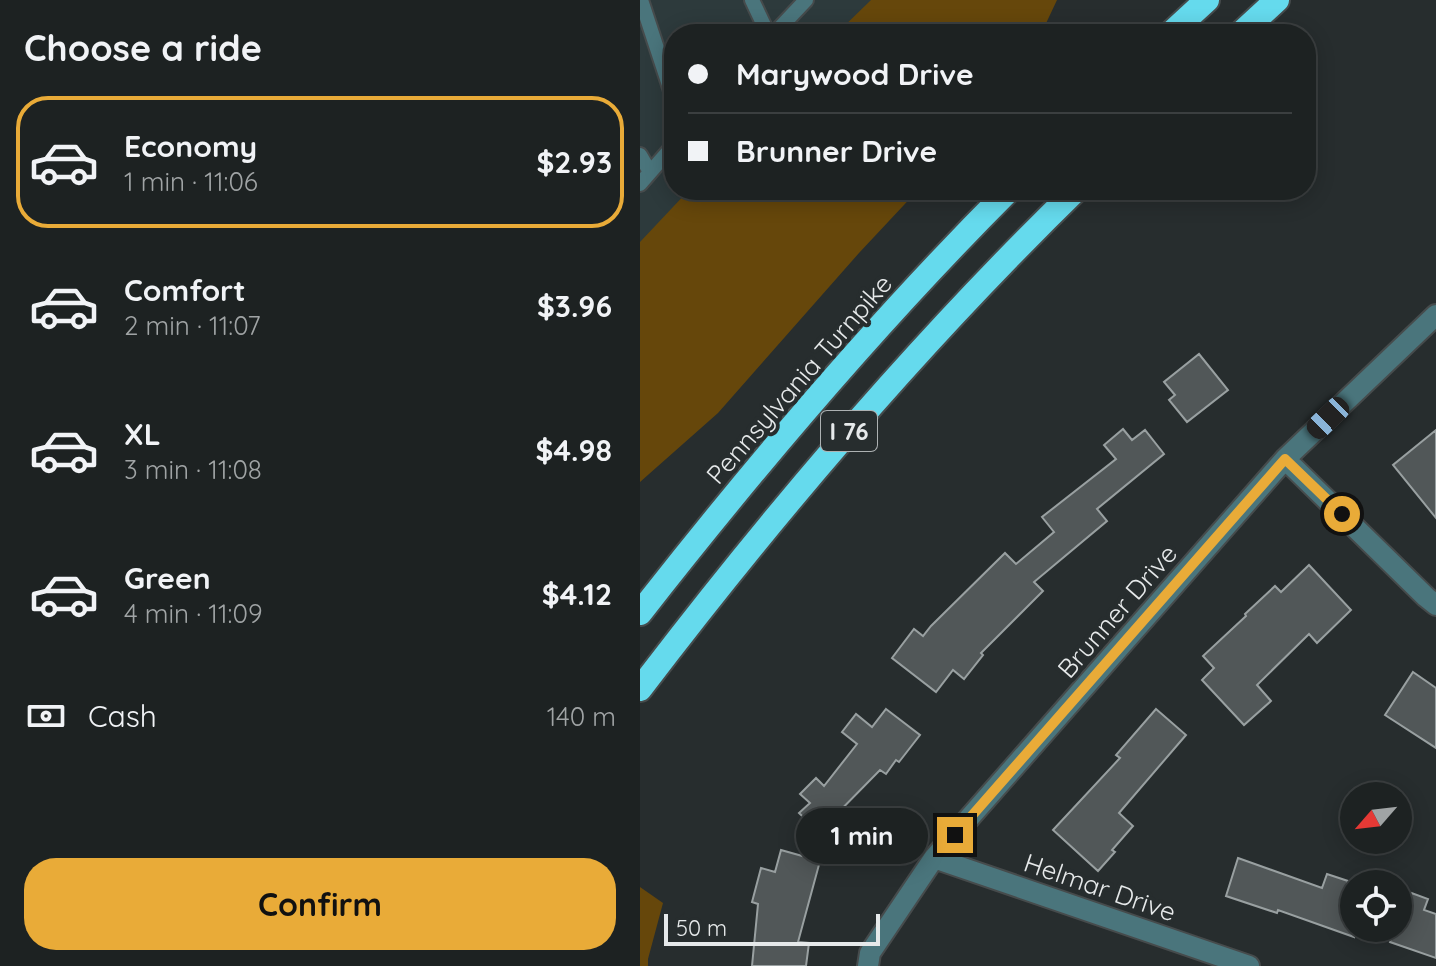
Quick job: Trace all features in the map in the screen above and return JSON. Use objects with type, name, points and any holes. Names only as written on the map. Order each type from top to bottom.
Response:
[{"type":"highway","points":[[1181,24],[1207,0]]},
{"type":"highway","points":[[1251,24],[1277,0]]},
{"type":"highway","name":"Pennsylvania Turnpike","points":[[640,613],[751,474],[843,368],[999,200]]},
{"type":"highway","name":"I 76","points":[[640,689],[869,408],[1066,200]]},
{"type":"street","name":"Brunner Drive","points":[[868,966],[870,953],[934,858],[1285,459],[1436,315]]},
{"type":"street","points":[[1285,459],[1436,605]]},
{"type":"street","name":"Helmar Drive","points":[[934,858],[1249,966]]},
{"type":"lane","points":[[641,0],[664,70]]},
{"type":"lane","points":[[752,0],[765,24]]},
{"type":"lane","points":[[781,24],[806,0]]},
{"type":"lane","points":[[640,155],[645,178]]},
{"type":"lane","points":[[645,178],[664,156]]},
{"type":"shaded area","points":[[640,0],[1048,0],[1019,24],[664,24],[664,200],[834,200],[640,411]]},
{"type":"shaded area","points":[[871,0],[1057,0],[1046,24],[846,24]]},
{"type":"shaded area","points":[[680,200],[909,200],[718,413],[640,482],[640,242]]},
{"type":"shaded area","points":[[640,887],[663,903],[648,966],[640,966]]},
{"type":"building","points":[[1199,354],[1228,390],[1187,422],[1169,400],[1175,395],[1164,382]]},
{"type":"building","points":[[1123,429],[1132,440],[1145,430],[1164,454],[1097,509],[1107,521],[1034,582],[1043,591],[981,653],[983,655],[964,679],[953,670],[936,692],[892,658],[914,629],[923,636],[1005,553],[1016,564],[1054,532],[1042,517],[1116,459],[1104,445]]},
{"type":"building","points":[[1436,430],[1436,518],[1393,465]]},
{"type":"building","points":[[1309,565],[1351,610],[1317,643],[1309,634],[1257,685],[1271,701],[1244,725],[1202,680],[1214,668],[1203,656],[1275,586],[1281,592]]},
{"type":"building","points":[[1413,672],[1436,688],[1436,748],[1385,715]]},
{"type":"building","points":[[886,709],[920,735],[899,762],[896,760],[886,774],[880,770],[819,832],[799,813],[810,803],[800,794],[816,778],[824,786],[857,744],[842,732],[856,714],[872,727]]},
{"type":"building","points":[[1156,709],[1186,735],[1119,813],[1133,826],[1098,871],[1053,830],[1120,758],[1116,755]]},
{"type":"building","points":[[781,850],[820,861],[798,942],[809,943],[806,966],[752,966],[758,904],[752,902],[761,868],[775,872]]},
{"type":"building","points":[[1238,858],[1322,888],[1327,874],[1340,878],[1340,932],[1278,910],[1277,913],[1226,896]]},
{"type":"building","points":[[1412,893],[1428,899],[1424,910],[1436,914],[1436,958],[1390,942],[1412,942]]},
{"type":"route","points":[[955,835],[1285,459],[1342,514]]}]
